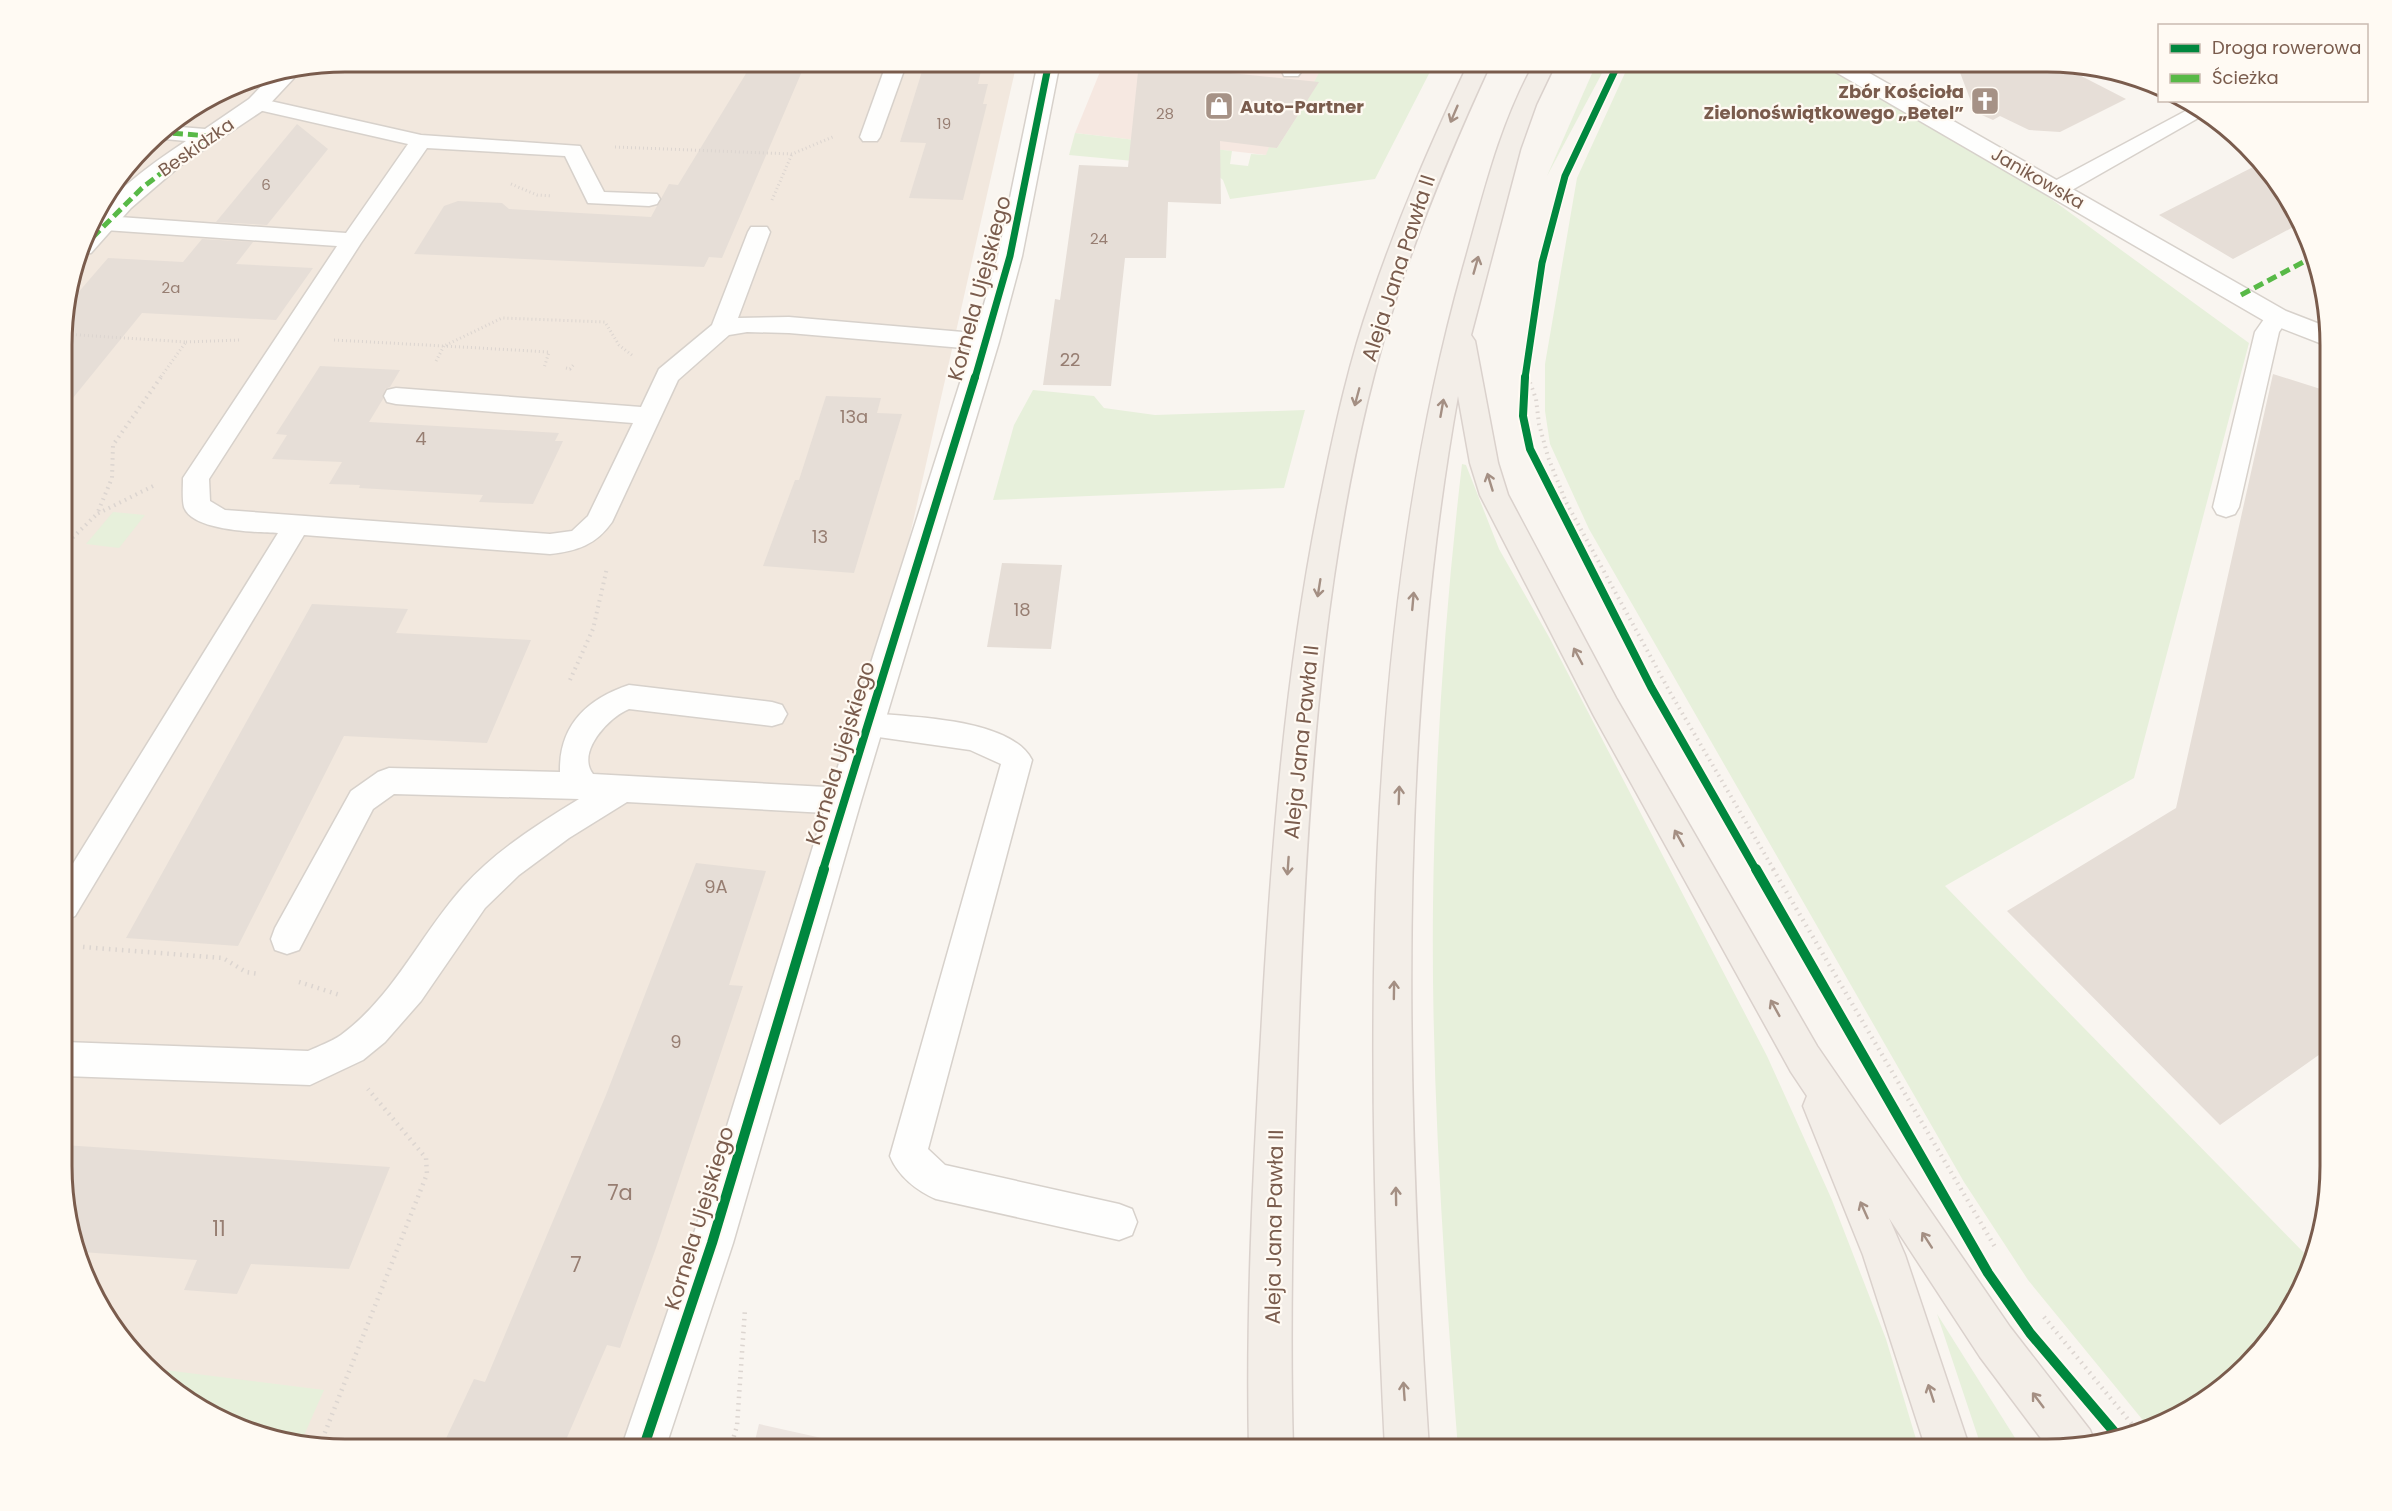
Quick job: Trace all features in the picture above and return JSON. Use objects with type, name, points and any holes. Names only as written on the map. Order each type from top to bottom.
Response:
[{"type":"main road","name":"Aleja Jana Pawła II","points":[[1271,1439],[1274,1185],[1284,923],[1293,801],[1315,613],[1335,496],[1354,409],[1392,273],[1431,168],[1475,72]]},
{"type":"main road","points":[[1406,1439],[1398,1299],[1393,1049],[1395,892],[1401,743],[1417,562],[1459,321],[1507,159],[1532,84],[1539,72]]},
{"type":"main road","points":[[1459,321],[1484,463],[1503,514],[1605,707],[1804,1059],[1871,1155],[1995,1342],[2068,1438]]},
{"type":"main road","points":[[1804,1059],[1845,1167],[1884,1255],[1945,1439]]},
{"type":"street","name":"Kornela Ujejskiego","points":[[646,1439],[712,1243],[867,725],[986,342],[1010,256],[1047,72]]},
{"type":"street","name":"Janikowska","points":[[1852,72],[2277,317],[2319,334]]},
{"type":"street","name":"Beskidzka","points":[[97,232],[123,203],[173,160],[256,104],[279,80]]},
{"type":"street","points":[[173,133],[209,136]]},
{"type":"lane","points":[[870,137],[893,72]]},
{"type":"lane","points":[[256,104],[421,141],[573,150],[596,198],[649,199]]},
{"type":"lane","points":[[2056,189],[2192,114]]},
{"type":"lane","points":[[421,141],[352,240],[196,478],[197,506],[220,519],[550,544],[578,541],[593,530],[603,514],[668,375],[722,329],[759,232]]},
{"type":"lane","points":[[105,223],[352,240]]},
{"type":"lane","points":[[2226,507],[2267,332],[2277,317]]},
{"type":"lane","points":[[722,329],[747,324],[789,325],[986,342]]},
{"type":"lane","points":[[396,396],[649,416]]},
{"type":"lane","points":[[72,893],[297,525]]},
{"type":"lane","points":[[586,787],[575,777],[573,760],[586,726],[597,712],[612,701],[629,697],[772,714]]},
{"type":"lane","points":[[867,725],[969,736],[1011,752],[1017,760],[908,1156],[936,1181],[1119,1222]]},
{"type":"lane","points":[[287,939],[362,800],[389,781],[525,783],[844,801]]},
{"type":"lane","points":[[72,1059],[310,1068],[339,1054],[373,1030],[410,990],[474,898],[507,865],[558,828],[623,789]]},
{"type":"path","points":[[573,150],[622,146],[792,154],[838,135]]},
{"type":"path","points":[[759,232],[792,154]]},
{"type":"path","points":[[444,346],[502,318],[605,322],[626,351],[668,375]]},
{"type":"path","points":[[73,335],[186,342],[288,338],[549,352],[543,368],[552,368]]},
{"type":"path","points":[[97,514],[112,478],[113,445],[186,342]]},
{"type":"path","points":[[561,368],[570,369],[575,363]]},
{"type":"path","points":[[1524,393],[1526,365]]},
{"type":"path","points":[[1526,365],[1536,399],[1539,424],[1548,457],[1566,502],[1597,561],[1671,694],[2000,1255]]},
{"type":"path","points":[[72,538],[97,514],[210,456]]},
{"type":"path","points":[[1553,499],[1575,541]]},
{"type":"path","points":[[566,690],[593,629],[607,568],[612,544],[603,514]]},
{"type":"path","points":[[75,947],[223,958],[246,972],[264,975]]},
{"type":"path","points":[[295,981],[391,1011]]},
{"type":"path","points":[[323,1438],[428,1174],[426,1158],[339,1054]]},
{"type":"path","points":[[2039,1311],[2132,1425]]},
{"type":"shaded area","points":[[345,72],[1015,72],[867,725],[712,1243],[646,1439],[345,1439],[310,1437],[275,1430],[224,1411],[179,1383],[152,1359],[128,1332],[100,1287],[77,1219],[72,1166],[72,345],[74,310],[81,275],[100,224],[128,179],[152,152],[179,128],[224,100],[292,77]]},
{"type":"shaded area","name":"Auto-Partner","points":[[1100,72],[1323,72],[1319,83],[1277,148],[1266,155],[1075,133]]},
{"type":"shaded area","points":[[759,1424],[826,1439],[755,1439]]},
{"type":"green space","points":[[1320,72],[1430,72],[1375,179],[1230,199],[1223,180],[1209,168],[1069,155],[1075,133],[1232,151],[1230,164],[1248,166],[1251,154],[1266,155],[1269,147],[1277,148],[1318,83],[1314,82]]},
{"type":"green space","points":[[1593,72],[1603,72],[1547,176]]},
{"type":"green space","points":[[1625,72],[1834,72],[2036,188],[2249,343],[2134,778],[1945,886],[2305,1254],[2292,1287],[2264,1332],[2252,1346],[2213,1383],[2168,1411],[2143,1421],[2028,1280],[1964,1182],[1589,529],[1550,444],[1545,411],[1545,364],[1577,178]]},
{"type":"green space","points":[[1033,390],[1094,396],[1104,408],[1155,415],[1305,410],[1284,488],[993,500],[1014,425]]},
{"type":"green space","points":[[1462,464],[1466,465],[1499,549],[1549,637],[1767,1056],[1832,1200],[1886,1339],[1916,1439],[1457,1439],[1443,1245],[1436,1109],[1433,972],[1436,794],[1451,574]]},
{"type":"green space","points":[[113,512],[145,515],[119,548],[86,544]]},
{"type":"green space","points":[[1937,1314],[2016,1439],[1979,1439]]},
{"type":"green space","points":[[164,1370],[324,1390],[304,1436],[275,1430],[224,1411],[179,1383]]},
{"type":"building","points":[[747,72],[802,72],[722,258],[709,257],[704,267],[414,254],[444,206],[458,201],[502,203],[509,209],[651,217],[669,184],[678,185]]},
{"type":"building","points":[[922,72],[981,72],[978,84],[988,84],[983,104],[987,104],[963,200],[909,198],[926,143],[900,142]]},
{"type":"building","points":[[1138,72],[1220,72],[1319,82],[1277,148],[1220,141],[1221,204],[1168,202],[1166,258],[1125,258],[1111,386],[1043,385],[1055,299],[1060,300],[1079,165],[1128,167]]},
{"type":"building","points":[[1960,72],[2077,74],[2126,99],[2060,132],[2029,130],[2000,116],[1993,120],[1975,112]]},
{"type":"building","points":[[297,124],[328,149],[267,225],[216,222]]},
{"type":"building","points":[[2254,167],[2274,194],[2293,227],[2233,259],[2159,215]]},
{"type":"building","points":[[202,239],[253,242],[236,264],[313,268],[276,320],[142,313],[72,399],[72,345],[77,294],[108,258],[183,262]]},
{"type":"building","points":[[320,366],[400,370],[390,387],[385,389],[383,399],[369,422],[559,433],[555,441],[563,441],[533,504],[479,502],[483,495],[359,488],[360,485],[329,484],[342,462],[272,459],[287,435],[276,434]]},
{"type":"building","points":[[2273,374],[2320,389],[2320,1054],[2220,1125],[2007,911],[2176,808]]},
{"type":"building","points":[[826,396],[881,398],[877,413],[902,414],[854,573],[763,566],[795,480],[799,480]]},
{"type":"building","points":[[1002,563],[1062,565],[1051,649],[987,647]]},
{"type":"building","points":[[312,604],[408,609],[396,633],[531,640],[487,743],[344,736],[238,946],[126,938]]},
{"type":"building","points":[[696,863],[766,871],[729,985],[743,986],[656,1248],[620,1348],[607,1345],[566,1439],[446,1439],[474,1379],[485,1382],[606,1095]]},
{"type":"building","points":[[72,1146],[390,1167],[349,1269],[251,1264],[237,1294],[184,1290],[197,1260],[87,1252],[74,1201]]},
{"type":"marked path","points":[[173,133],[209,136]]},
{"type":"marked path","points":[[96,232],[142,188],[209,136]]},
{"type":"marked path","points":[[2241,295],[2306,261]]},
{"type":"cycle path","points":[[646,1439],[712,1243],[844,801],[986,342],[1010,256],[1047,72]]},
{"type":"cycle path","points":[[1614,72],[1565,176],[1542,263],[1525,370],[1523,416],[1530,449],[1651,687],[1988,1273],[2030,1333],[2113,1431]]},
{"type":"place","name":"Zbór Kościoła Zielonoświątkowego „Betel”","points":[[1985,101]]},
{"type":"place","name":"Auto-Partner","points":[[1219,106]]}]
